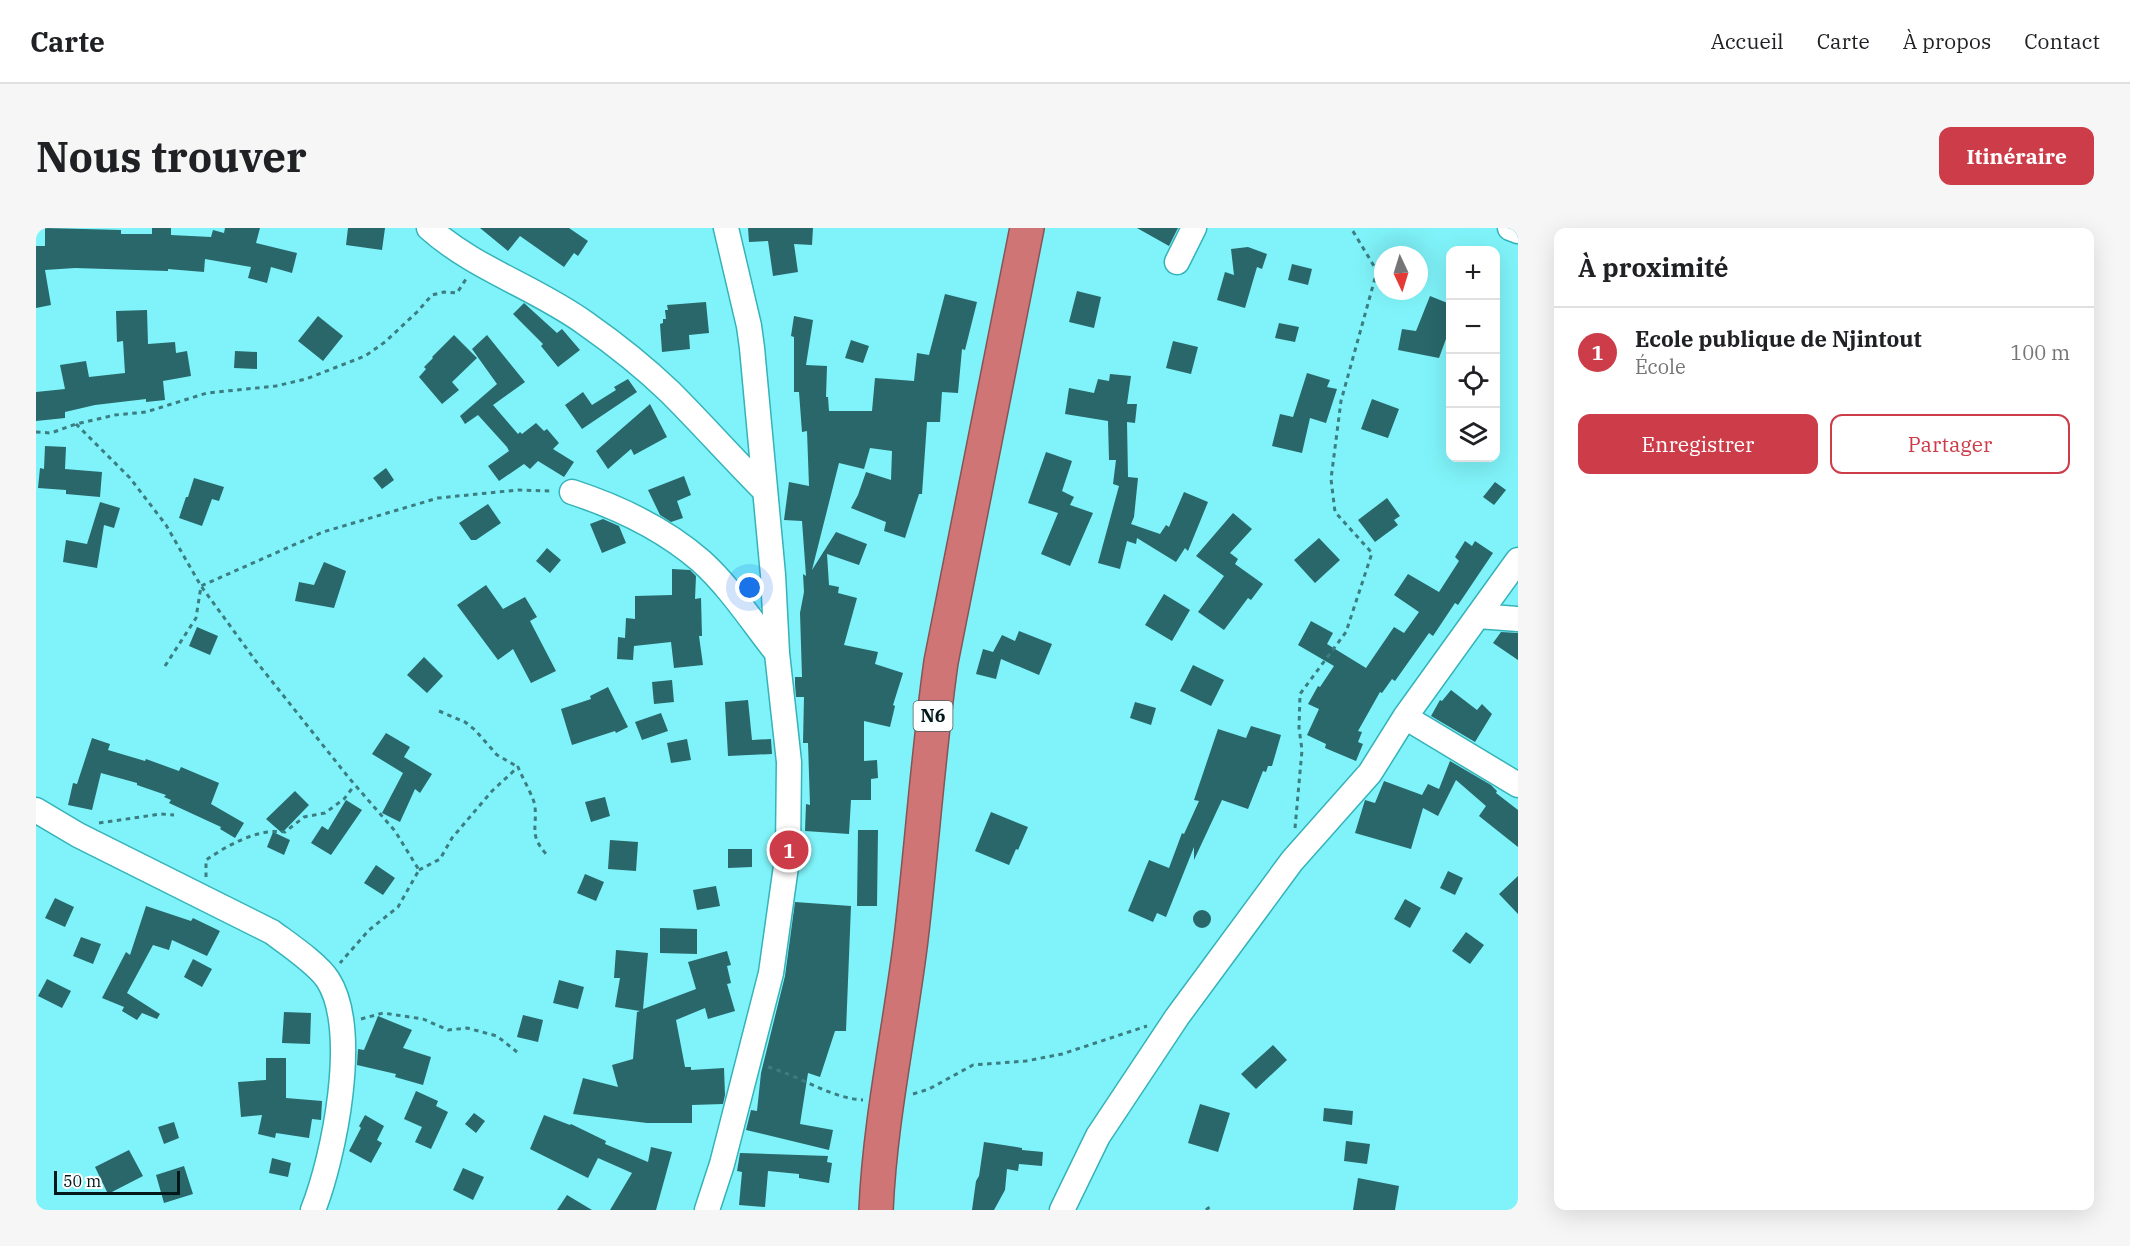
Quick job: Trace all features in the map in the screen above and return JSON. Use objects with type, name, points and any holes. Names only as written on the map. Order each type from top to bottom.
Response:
[{"type":"highway","name":"N6","points":[[876,1210],[886,1101],[910,940],[941,662],[1028,228]]},
{"type":"street","points":[[429,228],[478,263],[570,312],[628,355],[669,392],[765,491]]},
{"type":"street","points":[[707,1210],[722,1164],[771,973],[788,852],[789,762],[777,654],[773,575],[765,491],[748,326],[726,228]]},
{"type":"street","points":[[1177,262],[1194,228]]},
{"type":"street","points":[[1510,228],[1518,231]]},
{"type":"street","points":[[572,492],[604,502],[640,520],[702,562],[726,588],[777,654]]},
{"type":"street","points":[[1062,1210],[1098,1136],[1177,1017],[1292,861],[1370,773],[1405,717],[1518,560]]},
{"type":"street","points":[[1478,616],[1518,619]]},
{"type":"street","points":[[1405,717],[1518,785]]},
{"type":"street","points":[[36,810],[78,835],[272,932],[298,951],[327,978],[336,997],[343,1026],[340,1090],[332,1151],[313,1210]]},
{"type":"path","points":[[1292,861],[1302,750],[1299,728],[1300,694],[1346,632],[1372,553],[1335,512],[1331,479],[1341,401],[1377,271],[1351,228]]},
{"type":"path","points":[[36,432],[51,433],[75,424],[146,412],[207,393],[276,387],[334,370],[365,357],[385,342],[432,295],[444,292],[457,293],[478,263]]},
{"type":"path","points":[[75,424],[130,478],[166,525],[201,586],[255,660],[355,785],[395,831],[419,870]]},
{"type":"path","points":[[201,586],[323,532],[438,498],[518,490],[572,492]]},
{"type":"path","points":[[165,666],[196,618],[201,586]]},
{"type":"path","points":[[439,711],[465,722],[497,754],[518,766],[535,804],[534,823],[537,844],[547,855]]},
{"type":"path","points":[[327,978],[369,930],[398,907],[419,870],[440,859],[452,838],[492,791],[518,766]]},
{"type":"path","points":[[195,893],[206,878],[206,860],[218,852],[261,833],[285,832],[304,817],[325,813],[344,799],[355,785]]},
{"type":"path","points":[[78,835],[89,825],[161,814],[174,815]]},
{"type":"path","points":[[343,1026],[367,1016],[383,1013],[423,1019],[448,1030],[467,1028],[481,1031],[497,1036],[517,1052]]},
{"type":"path","points":[[749,1061],[789,1073],[847,1099],[886,1101],[902,1094],[913,1094],[929,1089],[973,1065],[1026,1061],[1062,1054],[1177,1017]]},
{"type":"path","points":[[1206,1210],[1212,1205]]},
{"type":"building","points":[[45,228],[121,230],[121,234],[152,234],[152,228],[171,228],[171,235],[211,237],[213,230],[224,233],[225,228],[260,228],[256,243],[297,253],[292,273],[271,267],[267,283],[248,278],[251,267],[205,259],[204,272],[168,269],[168,271],[75,268],[45,270],[51,305],[36,308],[36,246],[45,246]]},
{"type":"building","points":[[348,228],[385,228],[382,250],[346,245]]},
{"type":"building","points":[[480,228],[569,228],[588,241],[578,256],[574,253],[564,267],[520,236],[508,251]]},
{"type":"building","points":[[748,228],[813,228],[812,245],[794,244],[798,272],[773,276],[768,241],[749,242]]},
{"type":"building","points":[[1137,228],[1178,228],[1169,246]]},
{"type":"building","points":[[1248,247],[1267,254],[1262,269],[1257,267],[1245,308],[1217,300],[1225,272],[1234,275],[1231,249]]},
{"type":"building","points":[[1292,264],[1312,269],[1308,285],[1288,280]]},
{"type":"building","points":[[1077,291],[1101,297],[1094,328],[1069,322]]},
{"type":"building","points":[[945,294],[977,302],[965,350],[962,349],[958,393],[942,392],[940,422],[927,422],[922,494],[919,494],[905,538],[884,531],[886,522],[851,508],[866,472],[891,480],[892,451],[870,448],[864,469],[839,463],[812,570],[836,532],[867,544],[859,565],[827,554],[829,585],[839,587],[838,593],[857,598],[844,645],[878,652],[875,664],[903,673],[893,705],[895,706],[890,727],[864,721],[864,761],[877,760],[878,778],[871,779],[871,800],[851,800],[849,834],[805,831],[806,804],[810,805],[808,743],[803,743],[804,697],[796,697],[795,677],[802,677],[800,613],[804,592],[803,574],[806,576],[802,521],[784,520],[789,482],[809,486],[807,431],[802,432],[799,392],[794,392],[794,337],[791,336],[794,316],[813,320],[806,365],[827,366],[826,397],[828,397],[829,411],[872,411],[875,378],[914,381],[917,353],[929,355]]},
{"type":"building","points":[[1430,296],[1446,302],[1446,339],[1439,358],[1398,350],[1402,329],[1416,331]]},
{"type":"building","points":[[706,302],[709,333],[689,335],[690,349],[662,352],[660,324],[663,323],[663,319],[666,319],[667,305]]},
{"type":"building","points":[[524,303],[557,333],[562,329],[580,350],[558,367],[541,346],[543,344],[513,314]]},
{"type":"building","points":[[147,310],[148,344],[175,342],[176,353],[187,351],[191,376],[163,381],[165,400],[146,402],[146,399],[95,405],[65,412],[65,418],[36,421],[36,392],[65,389],[60,365],[86,361],[89,377],[125,373],[123,341],[117,342],[116,311]]},
{"type":"building","points":[[318,316],[343,336],[323,361],[298,341]]},
{"type":"building","points":[[1279,323],[1299,327],[1295,342],[1275,338]]},
{"type":"building","points":[[454,335],[477,358],[452,382],[459,390],[442,404],[419,377],[432,357]]},
{"type":"building","points":[[487,335],[525,382],[493,405],[518,434],[520,432],[522,434],[536,423],[544,431],[547,429],[559,443],[553,449],[574,462],[564,477],[538,461],[530,469],[524,464],[499,481],[488,466],[509,451],[507,447],[478,415],[465,424],[460,416],[497,384],[472,349]]},
{"type":"building","points":[[851,340],[869,346],[863,363],[845,358]]},
{"type":"building","points":[[1173,341],[1198,347],[1191,374],[1166,368]]},
{"type":"building","points":[[235,351],[257,352],[257,369],[234,368]]},
{"type":"building","points":[[1307,373],[1330,380],[1327,387],[1337,389],[1326,423],[1310,418],[1302,453],[1272,446],[1280,414],[1293,417]]},
{"type":"building","points":[[1110,374],[1131,376],[1127,404],[1137,404],[1135,423],[1127,422],[1128,477],[1138,478],[1134,517],[1131,524],[1160,534],[1166,525],[1169,527],[1184,492],[1208,502],[1188,551],[1185,548],[1176,562],[1137,538],[1136,544],[1127,541],[1120,569],[1098,563],[1119,486],[1113,484],[1116,460],[1109,460],[1108,421],[1065,414],[1069,388],[1094,393],[1098,379],[1109,381]]},
{"type":"building","points":[[628,379],[637,392],[582,429],[565,405],[583,392],[592,405],[616,390],[614,387]]},
{"type":"building","points":[[1372,399],[1399,409],[1388,438],[1361,429]]},
{"type":"building","points":[[650,404],[667,437],[634,455],[631,449],[608,469],[596,451]]},
{"type":"building","points":[[45,446],[66,447],[65,469],[102,472],[100,497],[66,494],[66,490],[38,488],[40,468],[44,469]]},
{"type":"building","points":[[1046,452],[1072,461],[1062,491],[1074,497],[1070,505],[1093,513],[1070,566],[1041,554],[1058,513],[1028,503]]},
{"type":"building","points":[[386,468],[394,480],[382,489],[373,478]]},
{"type":"building","points":[[684,476],[691,495],[677,501],[683,518],[671,522],[660,515],[648,490]]},
{"type":"building","points":[[194,478],[224,487],[219,501],[212,499],[202,526],[179,518]]},
{"type":"building","points":[[1495,482],[1506,490],[1494,505],[1483,497]]},
{"type":"building","points":[[1387,498],[1400,516],[1394,520],[1398,525],[1375,542],[1358,520]]},
{"type":"building","points":[[100,502],[120,508],[114,528],[104,525],[97,568],[63,562],[66,540],[87,544]]},
{"type":"building","points":[[488,504],[501,523],[476,540],[471,540],[459,523]]},
{"type":"building","points":[[1233,513],[1252,529],[1230,553],[1238,559],[1235,564],[1263,584],[1251,600],[1248,598],[1224,630],[1198,612],[1224,576],[1196,556]]},
{"type":"building","points":[[603,519],[619,526],[626,543],[602,553],[590,524]]},
{"type":"building","points":[[1319,538],[1340,560],[1315,583],[1294,560]]},
{"type":"building","points":[[1465,541],[1472,546],[1475,541],[1493,553],[1458,605],[1455,603],[1433,636],[1429,633],[1395,681],[1392,679],[1382,693],[1380,692],[1358,731],[1362,732],[1358,742],[1363,744],[1356,761],[1325,748],[1326,744],[1307,735],[1319,709],[1308,704],[1318,686],[1320,687],[1334,666],[1298,645],[1311,621],[1333,633],[1327,644],[1366,668],[1394,627],[1404,633],[1419,612],[1394,595],[1408,574],[1439,592],[1459,561],[1455,557]]},
{"type":"building","points":[[547,548],[561,560],[550,573],[536,561]]},
{"type":"building","points":[[324,562],[346,571],[334,608],[295,601],[299,582],[314,585]]},
{"type":"building","points":[[672,569],[690,570],[696,576],[695,599],[701,598],[702,636],[699,636],[703,665],[674,668],[671,642],[634,646],[633,660],[617,659],[618,637],[625,638],[626,618],[635,619],[635,596],[672,595]]},
{"type":"building","points":[[486,585],[503,609],[525,597],[537,617],[530,621],[556,671],[531,683],[513,649],[498,660],[457,605]]},
{"type":"building","points":[[1164,594],[1190,610],[1172,641],[1145,625]]},
{"type":"building","points":[[197,627],[218,636],[210,655],[189,646]]},
{"type":"building","points":[[1019,631],[1052,644],[1039,675],[1001,659],[996,679],[976,674],[983,649],[993,652],[1002,635],[1015,641]]},
{"type":"building","points":[[1501,632],[1518,633],[1518,660],[1493,643]]},
{"type":"building","points":[[424,657],[443,676],[427,693],[407,675]]},
{"type":"building","points":[[1193,665],[1224,680],[1211,706],[1180,691]]},
{"type":"building","points":[[672,680],[674,702],[654,704],[652,682]]},
{"type":"building","points":[[608,687],[628,727],[616,733],[615,731],[572,745],[561,709],[591,699],[590,696]]},
{"type":"building","points":[[1451,690],[1477,710],[1482,704],[1492,714],[1475,742],[1431,716],[1440,700],[1442,701]]},
{"type":"building","points":[[748,700],[752,740],[771,739],[772,754],[728,756],[725,702]]},
{"type":"building","points":[[1135,702],[1156,708],[1151,725],[1130,718]]},
{"type":"building","points":[[661,713],[668,731],[642,740],[635,722]]},
{"type":"building","points":[[1251,726],[1281,735],[1272,766],[1268,766],[1266,772],[1263,771],[1248,809],[1222,800],[1194,860],[1194,847],[1166,917],[1157,913],[1153,922],[1128,911],[1149,860],[1169,868],[1182,833],[1184,834],[1199,801],[1194,800],[1218,729],[1246,738]]},
{"type":"building","points":[[386,733],[410,747],[404,757],[432,774],[420,793],[415,789],[400,822],[382,813],[403,773],[372,754]]},
{"type":"building","points":[[92,738],[110,744],[108,750],[145,761],[146,759],[179,771],[181,767],[219,783],[211,804],[244,823],[235,838],[220,829],[221,827],[169,803],[171,800],[164,797],[166,795],[137,785],[137,783],[101,773],[92,810],[68,805],[73,783],[77,784]]},
{"type":"building","points":[[687,739],[691,760],[671,763],[667,743]]},
{"type":"building","points":[[1450,761],[1491,785],[1497,791],[1496,793],[1518,810],[1518,847],[1479,816],[1486,806],[1456,780],[1438,816],[1423,808],[1411,849],[1355,833],[1365,800],[1375,803],[1384,781],[1422,795],[1428,784],[1439,789]]},
{"type":"building","points":[[295,791],[309,805],[282,833],[266,819]]},
{"type":"building","points":[[605,797],[610,816],[591,822],[585,802]]},
{"type":"building","points":[[346,800],[362,810],[331,855],[311,843],[322,826],[328,830]]},
{"type":"building","points":[[991,812],[1028,827],[1009,865],[975,851]]},
{"type":"building","points":[[858,830],[878,830],[877,906],[857,906]]},
{"type":"building","points":[[273,832],[290,840],[284,855],[267,847]]},
{"type":"building","points":[[610,840],[638,842],[636,871],[608,869]]},
{"type":"building","points":[[728,849],[752,849],[752,867],[728,868]]},
{"type":"building","points":[[376,865],[395,878],[383,895],[364,883]]},
{"type":"building","points":[[1448,871],[1463,878],[1455,895],[1440,888]]},
{"type":"building","points":[[585,874],[604,882],[596,901],[577,893]]},
{"type":"building","points":[[1518,876],[1518,914],[1499,894]]},
{"type":"building","points":[[716,886],[720,906],[697,910],[693,890]]},
{"type":"building","points":[[55,898],[74,907],[65,927],[45,918]]},
{"type":"building","points":[[1405,899],[1421,908],[1410,928],[1394,919]]},
{"type":"building","points":[[795,902],[851,906],[846,1031],[835,1031],[820,1077],[808,1073],[800,1124],[833,1130],[829,1150],[746,1130],[751,1110],[757,1111],[761,1073],[785,976]]},
{"type":"building","points":[[146,906],[191,921],[193,918],[220,931],[207,956],[172,940],[169,950],[153,945],[127,993],[160,1014],[157,1019],[142,1013],[137,1020],[122,1011],[124,1007],[102,998],[126,952],[130,955]]},
{"type":"building","points":[[1202,910],[1208,913],[1211,919],[1208,925],[1202,928],[1196,925],[1193,919],[1196,913]]},
{"type":"building","points":[[660,928],[697,929],[697,954],[660,953]]},
{"type":"building","points":[[1466,932],[1484,945],[1470,964],[1452,951]]},
{"type":"building","points":[[81,937],[101,944],[93,964],[73,956]]},
{"type":"building","points":[[616,950],[648,953],[643,1009],[696,989],[688,962],[727,951],[731,965],[727,966],[731,983],[727,984],[735,1011],[708,1019],[705,1008],[676,1020],[685,1067],[691,1067],[691,1070],[724,1068],[723,1104],[692,1105],[692,1123],[647,1123],[573,1114],[583,1078],[618,1087],[612,1065],[633,1059],[637,1012],[640,1011],[615,1007],[620,978],[614,978]]},
{"type":"building","points":[[193,959],[212,969],[202,987],[184,977]]},
{"type":"building","points":[[47,979],[71,991],[62,1008],[38,996]]},
{"type":"building","points":[[559,980],[584,987],[578,1009],[553,1003]]},
{"type":"building","points":[[284,1012],[311,1013],[310,1044],[282,1043]]},
{"type":"building","points":[[523,1015],[543,1020],[538,1042],[517,1037]]},
{"type":"building","points":[[378,1016],[412,1030],[403,1048],[431,1057],[423,1085],[395,1077],[396,1074],[357,1065],[358,1049],[364,1050]]},
{"type":"building","points":[[1273,1045],[1287,1060],[1256,1089],[1241,1074]]},
{"type":"building","points":[[266,1058],[286,1058],[286,1098],[322,1101],[321,1120],[312,1119],[309,1138],[276,1133],[275,1138],[258,1134],[262,1115],[241,1117],[238,1082],[266,1080]]},
{"type":"building","points":[[416,1091],[438,1101],[436,1106],[448,1112],[431,1149],[415,1142],[422,1127],[404,1119]]},
{"type":"building","points":[[1200,1104],[1230,1113],[1218,1152],[1188,1143]]},
{"type":"building","points":[[1324,1108],[1353,1111],[1352,1125],[1323,1121]]},
{"type":"building","points":[[474,1113],[485,1121],[476,1133],[465,1124]]},
{"type":"building","points":[[365,1115],[384,1126],[377,1140],[382,1143],[371,1163],[349,1151]]},
{"type":"building","points":[[544,1115],[571,1124],[606,1141],[605,1144],[648,1162],[651,1147],[672,1152],[656,1210],[610,1210],[632,1173],[598,1158],[588,1178],[530,1149]]},
{"type":"building","points":[[174,1122],[179,1138],[164,1144],[158,1127]]},
{"type":"building","points":[[1346,1141],[1370,1144],[1367,1164],[1344,1161]]},
{"type":"building","points":[[984,1142],[1043,1152],[1042,1166],[1019,1164],[1018,1171],[1007,1169],[1005,1190],[994,1210],[972,1210],[976,1181],[979,1176]]},
{"type":"building","points":[[129,1150],[143,1176],[108,1194],[95,1167]]},
{"type":"building","points":[[740,1153],[828,1156],[827,1162],[832,1163],[829,1183],[799,1178],[799,1174],[768,1171],[765,1207],[739,1205],[742,1172],[737,1171]]},
{"type":"building","points":[[272,1158],[291,1163],[288,1177],[269,1173]]},
{"type":"building","points":[[184,1166],[193,1194],[164,1203],[156,1175]]},
{"type":"building","points":[[463,1168],[484,1177],[473,1200],[453,1190]]},
{"type":"building","points":[[1358,1178],[1399,1186],[1395,1210],[1353,1210]]},
{"type":"building","points":[[567,1195],[592,1210],[557,1210]]},
{"type":"place","name":"Ecole publique de Njintout","points":[[789,850]]}]
